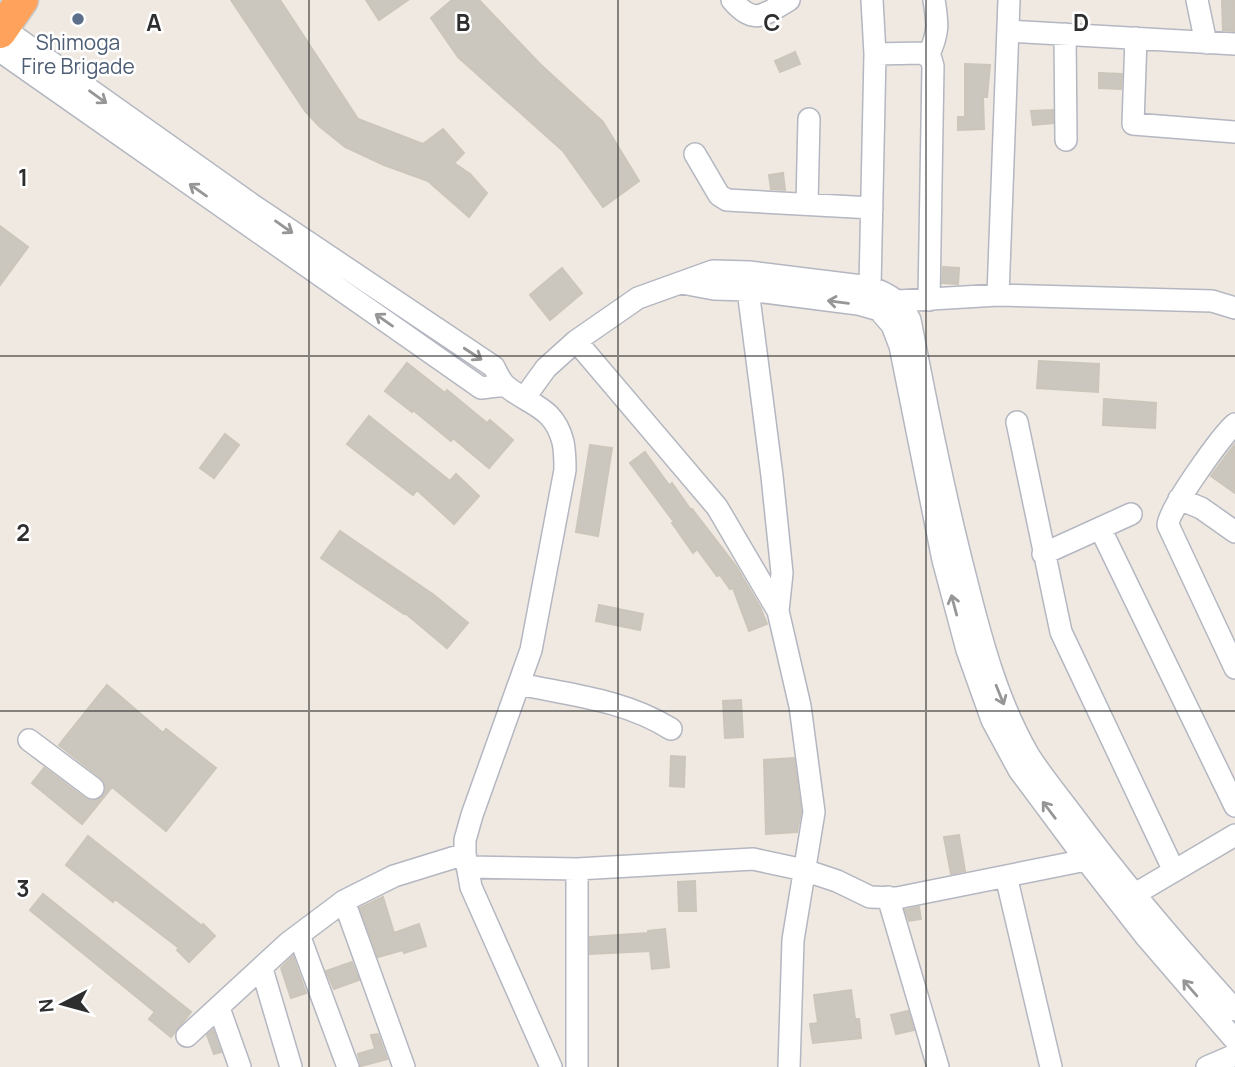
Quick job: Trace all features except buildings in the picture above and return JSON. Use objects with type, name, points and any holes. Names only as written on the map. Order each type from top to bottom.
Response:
[{"type":"highway","points":[[1,37],[22,0]]},
{"type":"street","points":[[732,0],[741,10],[754,17],[763,16],[789,0]]},
{"type":"street","points":[[870,287],[875,54],[872,0]]},
{"type":"street","points":[[928,56],[937,32],[934,0]]},
{"type":"street","points":[[998,295],[1009,0]]},
{"type":"street","points":[[1197,0],[1206,43]]},
{"type":"street","points":[[1009,31],[1235,44]]},
{"type":"street","points":[[1065,34],[1066,140]]},
{"type":"street","points":[[1,37],[494,368],[505,385],[552,418],[563,443],[565,470],[531,650],[471,815],[465,840],[471,887],[551,1067]]},
{"type":"street","points":[[1136,38],[1133,124],[1235,132]]},
{"type":"street","points":[[875,54],[923,53],[928,56],[933,66],[929,300]]},
{"type":"street","points":[[807,204],[809,119]]},
{"type":"street","points":[[695,155],[714,188],[727,200],[872,208]]},
{"type":"street","points":[[525,397],[547,368],[576,341],[638,298],[713,271],[858,304],[889,306],[998,295],[1212,301],[1235,308]]},
{"type":"street","points":[[748,281],[870,287],[886,293],[892,325],[900,346],[943,560],[967,650],[992,720],[1019,770],[1086,860],[1147,938],[1235,1040]]},
{"type":"street","points":[[748,281],[782,573],[778,611]]},
{"type":"street","points":[[889,306],[910,320],[950,520],[981,639],[999,692],[1029,755],[1091,841],[1185,955],[1235,1010]]},
{"type":"street","points":[[576,341],[717,507],[778,611],[800,706],[814,812],[793,940],[789,1067]]},
{"type":"street","points":[[1017,422],[1061,632],[1174,871]]},
{"type":"street","points":[[1235,424],[1168,518],[1169,530],[1235,668]]},
{"type":"street","points":[[1179,499],[1201,508],[1235,532]]},
{"type":"street","points":[[1043,554],[1131,514]]},
{"type":"street","points":[[1100,528],[1235,806]]},
{"type":"street","points":[[519,684],[617,704],[654,718],[671,729]]},
{"type":"street","points":[[29,740],[93,788]]},
{"type":"street","points":[[1135,894],[1235,835]]},
{"type":"street","points":[[187,1036],[299,935],[344,901],[394,876],[466,861],[577,869],[753,859],[804,870],[837,881],[870,897],[897,898],[1086,860]]},
{"type":"street","points":[[577,869],[577,1067]]},
{"type":"street","points":[[1006,876],[1051,1067]]},
{"type":"street","points":[[888,897],[937,1067]]},
{"type":"street","points":[[344,901],[404,1067]]},
{"type":"street","points":[[299,935],[348,1067]]},
{"type":"street","points":[[262,969],[292,1067]]},
{"type":"street","points":[[219,1008],[240,1067]]},
{"type":"street","points":[[1208,1067],[1235,1055]]},
{"type":"place","name":"Shimoga Fire Brigade","points":[[78,19]]}]
